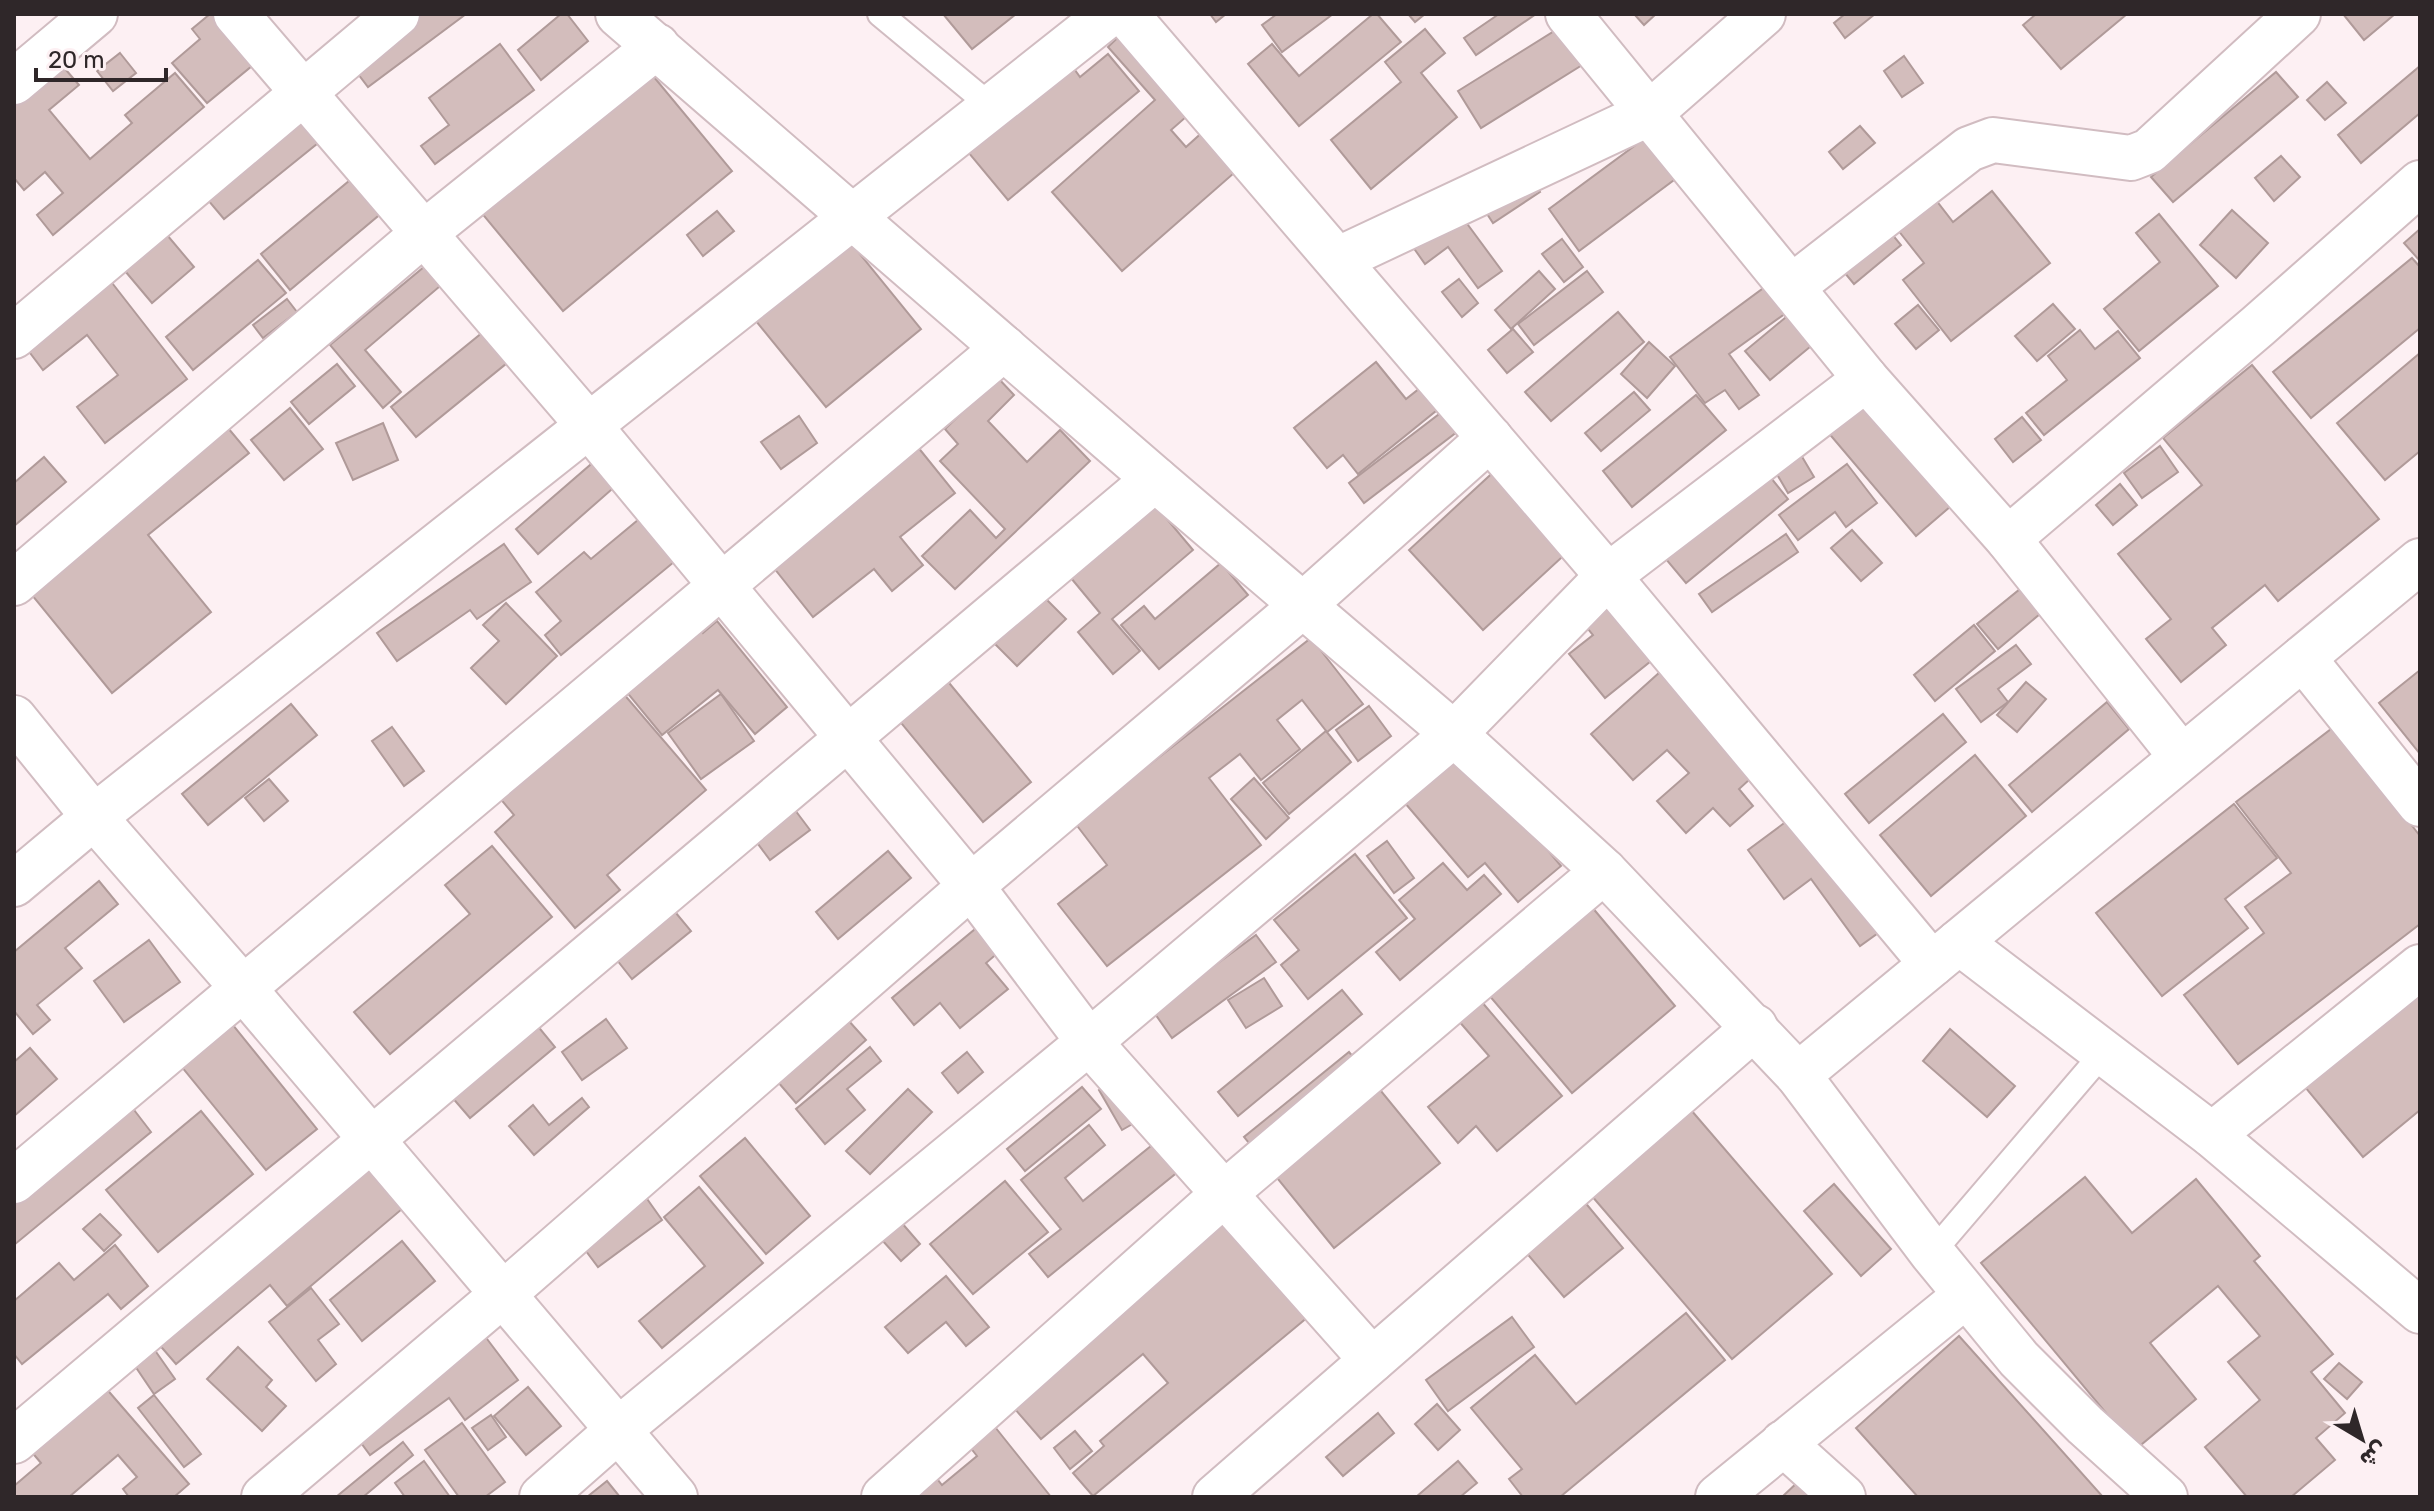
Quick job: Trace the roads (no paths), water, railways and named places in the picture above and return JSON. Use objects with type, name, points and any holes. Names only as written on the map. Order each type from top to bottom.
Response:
[{"type":"street","points":[[14,82],[95,14]]},
{"type":"street","points":[[236,14],[590,427],[971,886],[1089,1042],[1372,1360]]},
{"type":"street","points":[[14,336],[397,14]]},
{"type":"street","points":[[618,14],[1454,734],[1604,871],[1798,1075],[1965,1296],[2019,1359],[2165,1497]]},
{"type":"street","points":[[14,884],[94,817],[1109,14]]},
{"type":"street","points":[[1126,14],[1608,576],[1946,953],[2104,1052],[2212,1135],[2420,1311]]},
{"type":"street","points":[[1568,14],[1866,379],[2008,539],[2181,756]]},
{"type":"street","points":[[1339,259],[1650,113],[1763,14]]},
{"type":"street","points":[[1793,286],[1969,149],[1993,140],[2131,158],[2149,151],[2298,14]]},
{"type":"street","points":[[14,583],[423,234],[657,46]]},
{"type":"street","points":[[2008,539],[2420,183]]},
{"type":"street","points":[[14,1181],[1004,348]]},
{"type":"street","points":[[542,1497],[617,1431],[1089,1042],[1454,734],[1608,576],[1866,379]]},
{"type":"street","points":[[264,1497],[502,1295],[971,886],[1303,605],[1490,438]]},
{"type":"street","points":[[14,1441],[1155,479]]},
{"type":"street","points":[[1798,1075],[2420,561]]},
{"type":"street","points":[[2303,658],[2420,804]]},
{"type":"street","points":[[14,718],[94,817],[675,1497]]},
{"type":"street","points":[[884,1497],[1225,1193],[1604,871]]},
{"type":"street","points":[[2212,1135],[2420,967]]},
{"type":"street","points":[[1215,1497],[1755,1027]]},
{"type":"street","points":[[1718,1497],[1965,1296]]},
{"type":"street","points":[[1783,1443],[1843,1497]]},
{"type":"lane","points":[[880,14],[992,107]]},
{"type":"lane","points":[[1932,1253],[2104,1052]]}]
